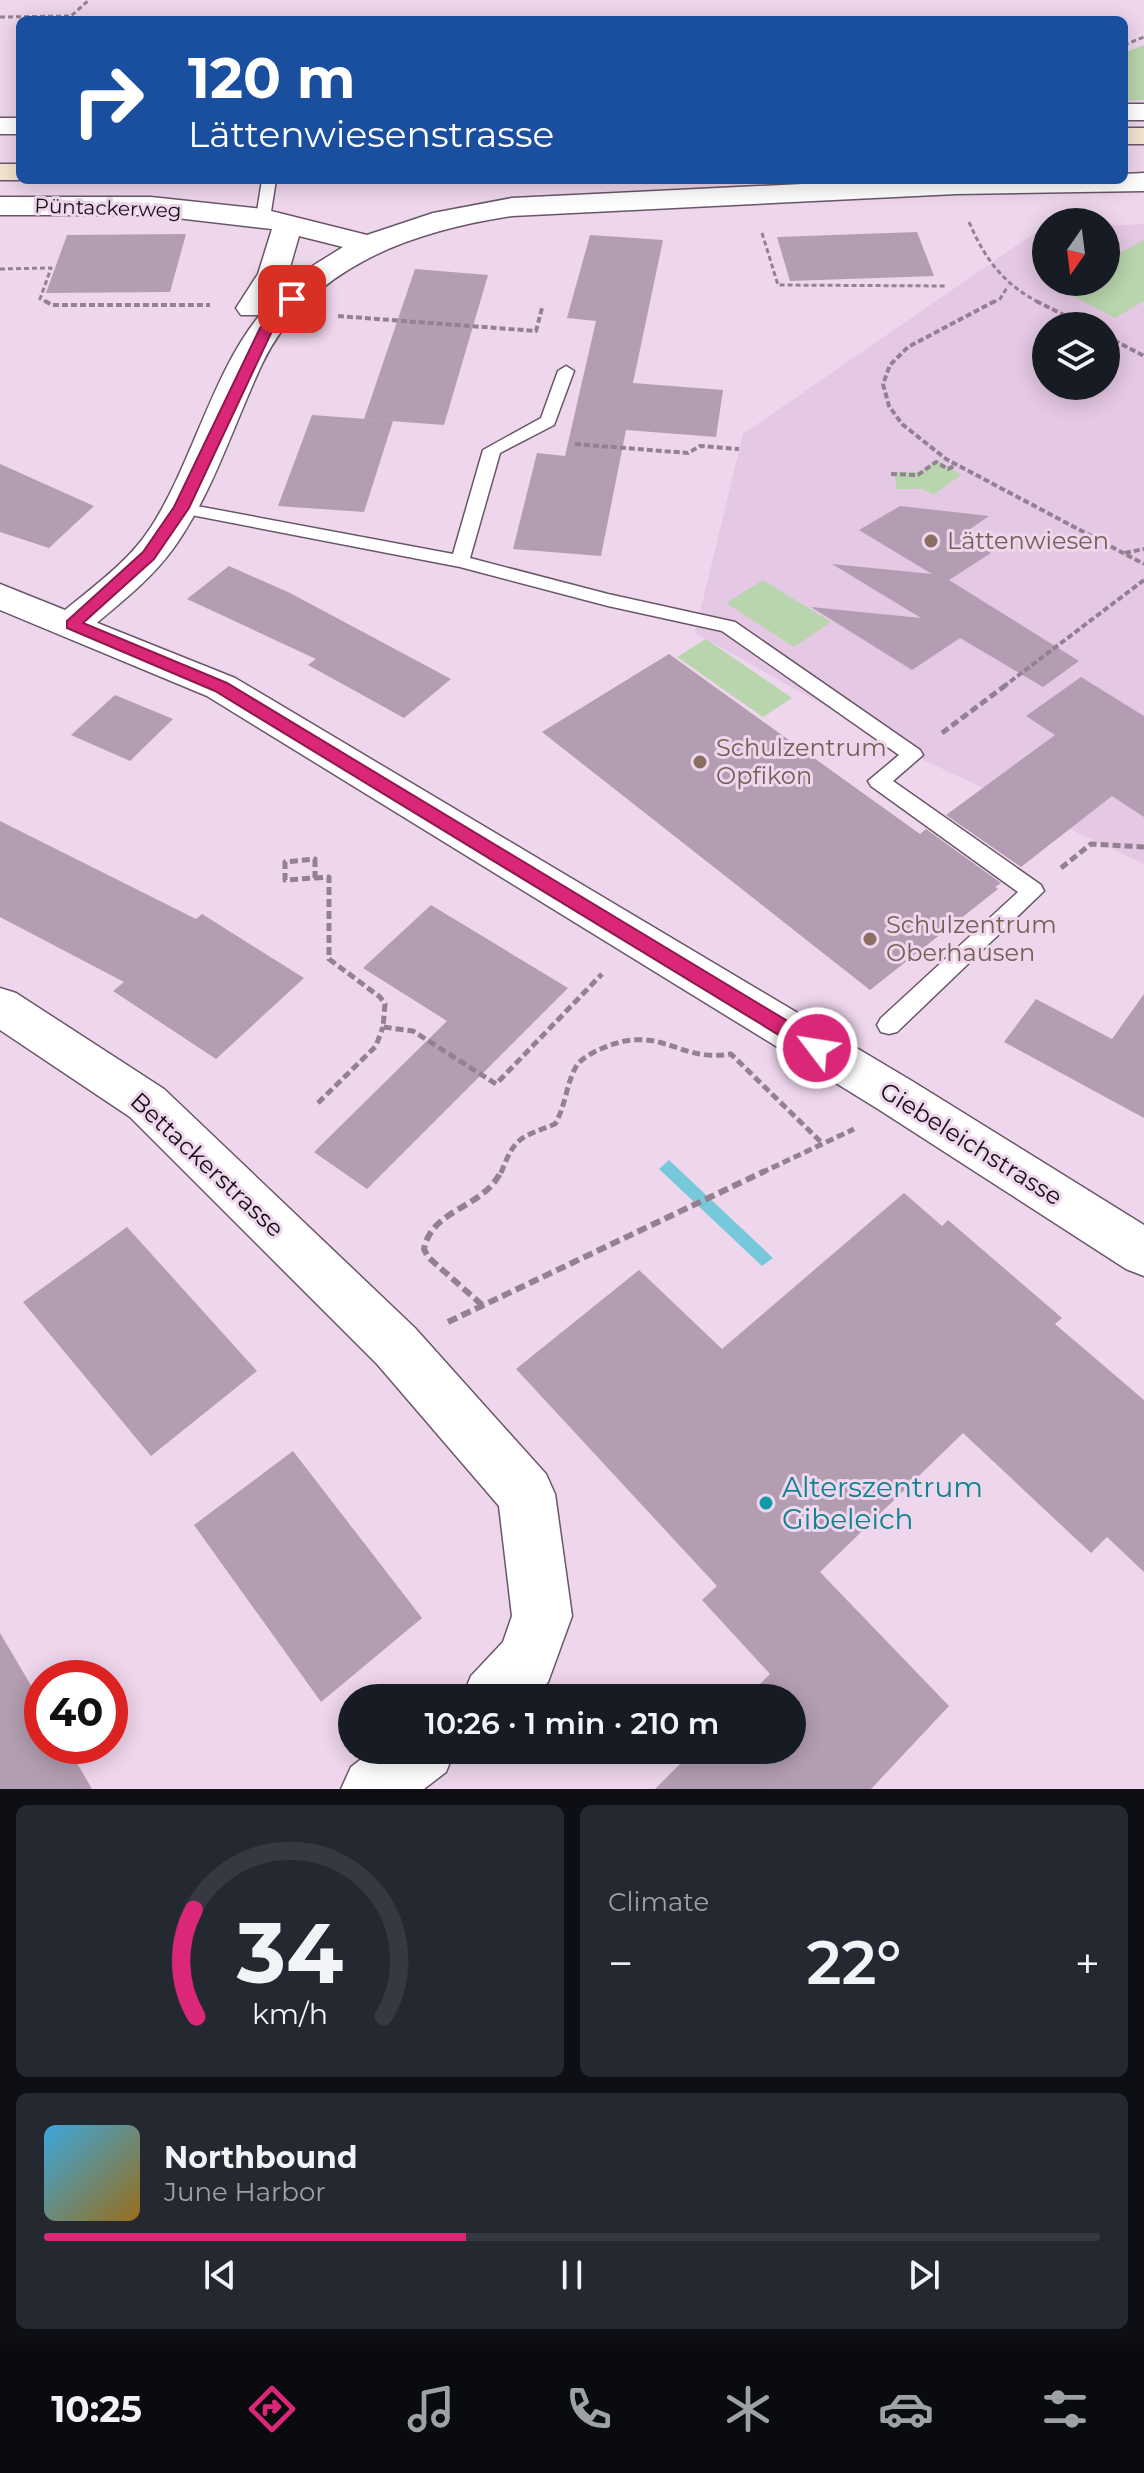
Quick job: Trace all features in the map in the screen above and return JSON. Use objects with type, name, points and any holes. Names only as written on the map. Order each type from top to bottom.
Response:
[{"type":"street","points":[[72,624],[148,556],[181,508],[267,328],[324,271],[369,245],[417,225],[460,214],[512,207],[1019,184]]},
{"type":"street","name":"Püntackerweg","points":[[0,206],[151,206],[231,217],[272,217],[369,245]]},
{"type":"street","points":[[252,308],[273,274],[272,217]]},
{"type":"street","name":"Giebeleichstrasse","points":[[0,596],[221,687],[895,1095],[1144,1253]]},
{"type":"street","name":"Bettackerstrasse","points":[[0,1006],[147,1103],[396,1346],[526,1494],[542,1616],[527,1661],[506,1684]]},
{"type":"street","points":[[373,1789],[406,1764]]},
{"type":"lane","points":[[269,184],[272,217]]},
{"type":"lane","points":[[460,561],[492,450],[548,421],[566,371]]},
{"type":"lane","points":[[181,508],[460,561],[608,600],[728,626],[913,755],[878,781],[1033,891],[889,1025]]},
{"type":"path","points":[[71,16],[89,0]]},
{"type":"path","points":[[956,185],[981,254],[1008,286],[1059,312]]},
{"type":"path","points":[[758,220],[778,285],[945,286]]},
{"type":"path","points":[[0,269],[51,268],[40,299],[52,305],[175,303],[252,308]]},
{"type":"path","points":[[1008,286],[1000,299],[908,347],[890,365],[883,384],[889,406],[902,424],[956,465],[1144,564]]},
{"type":"path","points":[[335,315],[536,331],[542,308]]},
{"type":"path","points":[[1120,343],[1144,356]]},
{"type":"path","points":[[531,429],[547,441],[688,453],[700,446],[739,449]]},
{"type":"path","points":[[891,474],[918,475],[936,462],[948,469],[956,465]]},
{"type":"path","points":[[1124,554],[1144,549]]},
{"type":"path","points":[[913,755],[1144,580]]},
{"type":"path","points":[[1091,844],[1144,847]]},
{"type":"path","points":[[315,878],[315,859],[285,862],[285,880],[315,878],[329,877],[329,959],[385,1004],[383,1027],[376,1046],[318,1103]]},
{"type":"path","points":[[383,1027],[413,1031],[496,1084],[603,972]]},
{"type":"path","points":[[482,1305],[428,1257],[424,1249],[428,1235],[436,1225],[482,1197],[498,1182],[519,1137],[555,1124],[565,1105],[576,1067],[595,1050],[652,1038],[700,1058],[731,1054],[823,1144]]},
{"type":"path","points":[[396,1346],[862,1125]]},
{"type":"shaded area","name":"Lättenwiesen","points":[[1144,224],[1144,864],[913,755],[695,633],[743,434],[1032,235],[1032,296],[1120,296],[1120,225]]},
{"type":"green space","points":[[1144,45],[1144,100],[1128,101],[1128,51]]},
{"type":"green space","points":[[1144,240],[1144,301],[1120,315],[1120,312],[1104,312],[1073,296],[1120,296],[1120,253]]},
{"type":"green space","points":[[937,460],[961,475],[933,495],[923,489],[896,489],[895,472],[918,472]]},
{"type":"green space","points":[[763,580],[831,622],[794,647],[726,603]]},
{"type":"green space","points":[[706,639],[792,698],[763,717],[677,657]]},
{"type":"water","points":[[669,1160],[773,1258],[762,1266],[659,1169]]},
{"type":"building","points":[[917,232],[934,276],[790,281],[777,237]]},
{"type":"building","points":[[186,234],[170,292],[46,293],[67,235]]},
{"type":"building","points":[[590,235],[663,240],[633,383],[723,390],[716,437],[626,430],[601,556],[513,549],[537,453],[565,456],[596,321],[567,318]]},
{"type":"building","points":[[415,269],[488,275],[444,425],[364,419]]},
{"type":"building","points":[[312,415],[393,421],[364,512],[278,506]]},
{"type":"building","points":[[0,464],[94,506],[49,548],[0,532]]},
{"type":"building","points":[[900,506],[989,516],[960,536],[991,553],[949,580],[1079,661],[1043,687],[960,638],[912,670],[811,607],[921,618],[832,564],[932,574],[859,530]]},
{"type":"building","points":[[229,566],[290,593],[451,679],[404,718],[308,665],[316,659],[187,599]]},
{"type":"building","points":[[669,654],[920,834],[926,829],[1001,883],[995,887],[998,889],[870,990],[542,732]]},
{"type":"building","points":[[1081,677],[1144,716],[1144,817],[1112,796],[1021,867],[946,815],[1055,735],[1026,716]]},
{"type":"building","points":[[115,695],[173,719],[130,761],[71,735]]},
{"type":"building","points":[[0,821],[196,919],[202,914],[304,978],[216,1059],[113,991],[124,982],[0,917]]},
{"type":"building","points":[[431,905],[568,988],[367,1189],[314,1152],[447,1021],[363,968]]},
{"type":"building","points":[[1144,994],[1144,1118],[1004,1042],[1036,999],[1112,1039]]},
{"type":"building","name":"Alterszentrum Gibeleich","points":[[904,1193],[942,1226],[948,1220],[1062,1318],[1055,1324],[1144,1400],[1144,1572],[1107,1537],[1091,1553],[963,1433],[820,1572],[949,1706],[871,1789],[655,1789],[680,1764],[806,1764],[806,1684],[760,1684],[770,1674],[702,1600],[717,1586],[516,1369],[639,1270],[722,1349]]},
{"type":"building","points":[[127,1227],[257,1371],[151,1456],[23,1302]]},
{"type":"building","points":[[293,1451],[422,1618],[343,1684],[338,1684],[338,1688],[321,1702],[194,1525]]},
{"type":"building","points":[[0,1633],[24,1674],[24,1764],[77,1764],[92,1789],[0,1789]]},
{"type":"place","name":"Lättenwiesen","points":[[931,541]]},
{"type":"place","name":"Schulzentrum Opfikon","points":[[700,762]]},
{"type":"place","name":"Schulzentrum Oberhausen","points":[[870,939]]},
{"type":"place","name":"Alterszentrum Gibeleich","points":[[766,1503]]},
{"type":"route","points":[[292,299],[267,328],[181,508],[148,556],[72,624],[221,687],[817,1048]]}]
